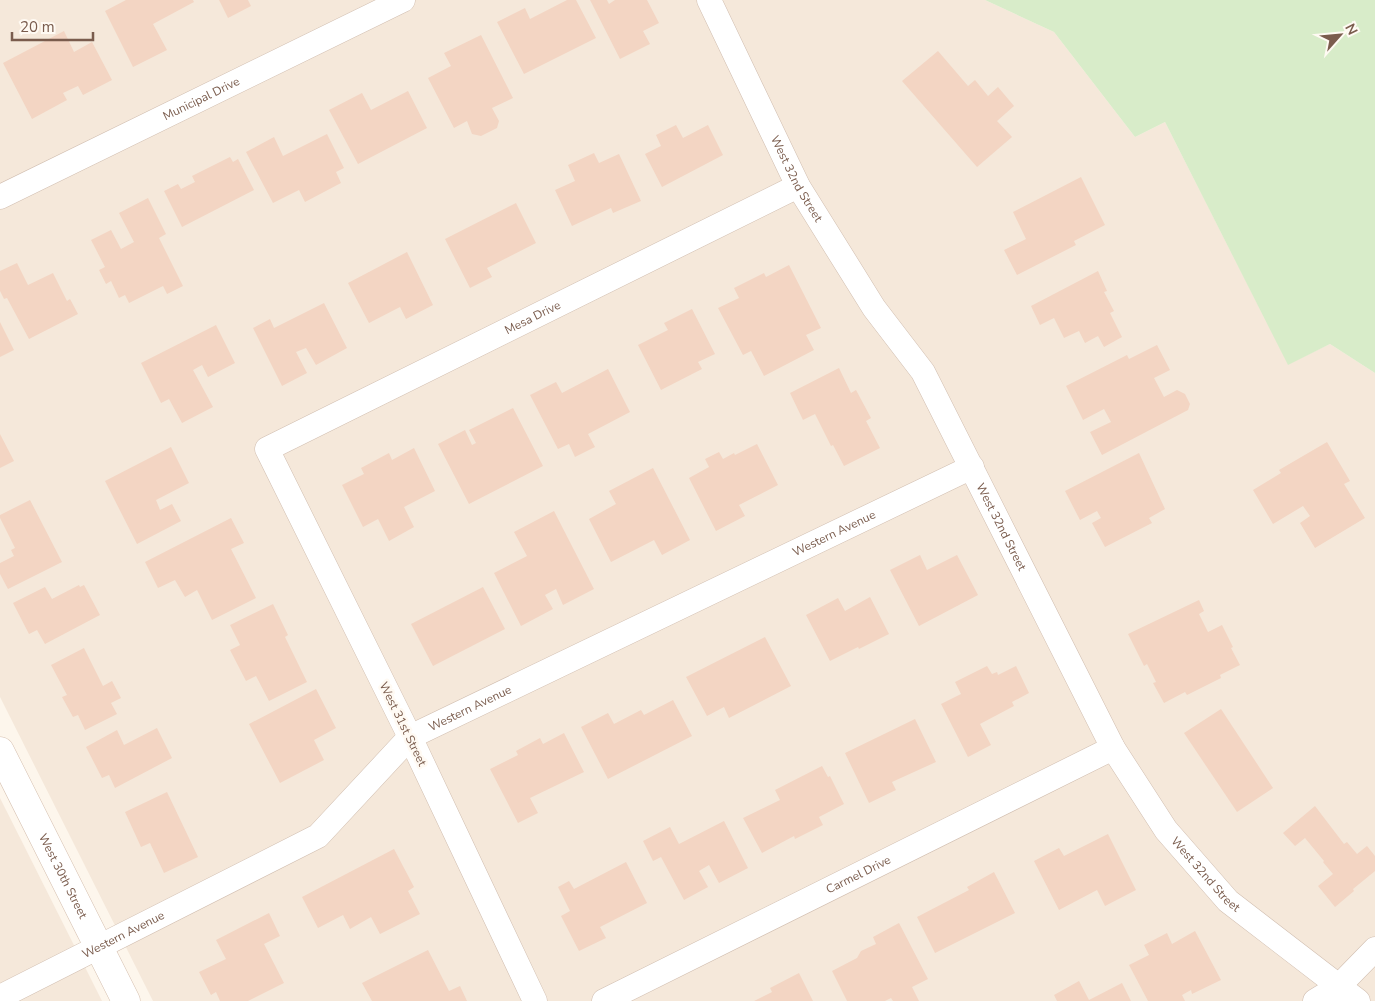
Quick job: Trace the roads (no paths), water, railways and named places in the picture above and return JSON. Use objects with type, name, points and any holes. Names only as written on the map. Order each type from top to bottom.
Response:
[{"type":"main road","name":"West 30th Street","points":[[0,751],[126,1001]]},
{"type":"street","name":"Municipal Drive","points":[[0,197],[403,0]]},
{"type":"street","name":"West 32nd Street","points":[[710,0],[798,186],[874,308],[924,372],[1113,748],[1166,830],[1228,901],[1358,1001]]},
{"type":"street","name":"Mesa Drive","points":[[267,449],[798,186]]},
{"type":"street","name":"West 31st Street","points":[[267,449],[410,738],[535,1001]]},
{"type":"street","name":"Western Avenue","points":[[0,997],[318,836],[410,738],[972,467]]},
{"type":"street","name":"Carmel Drive","points":[[604,1001],[1113,748]]},
{"type":"street","points":[[1315,1001],[1338,987],[1375,950]]}]
